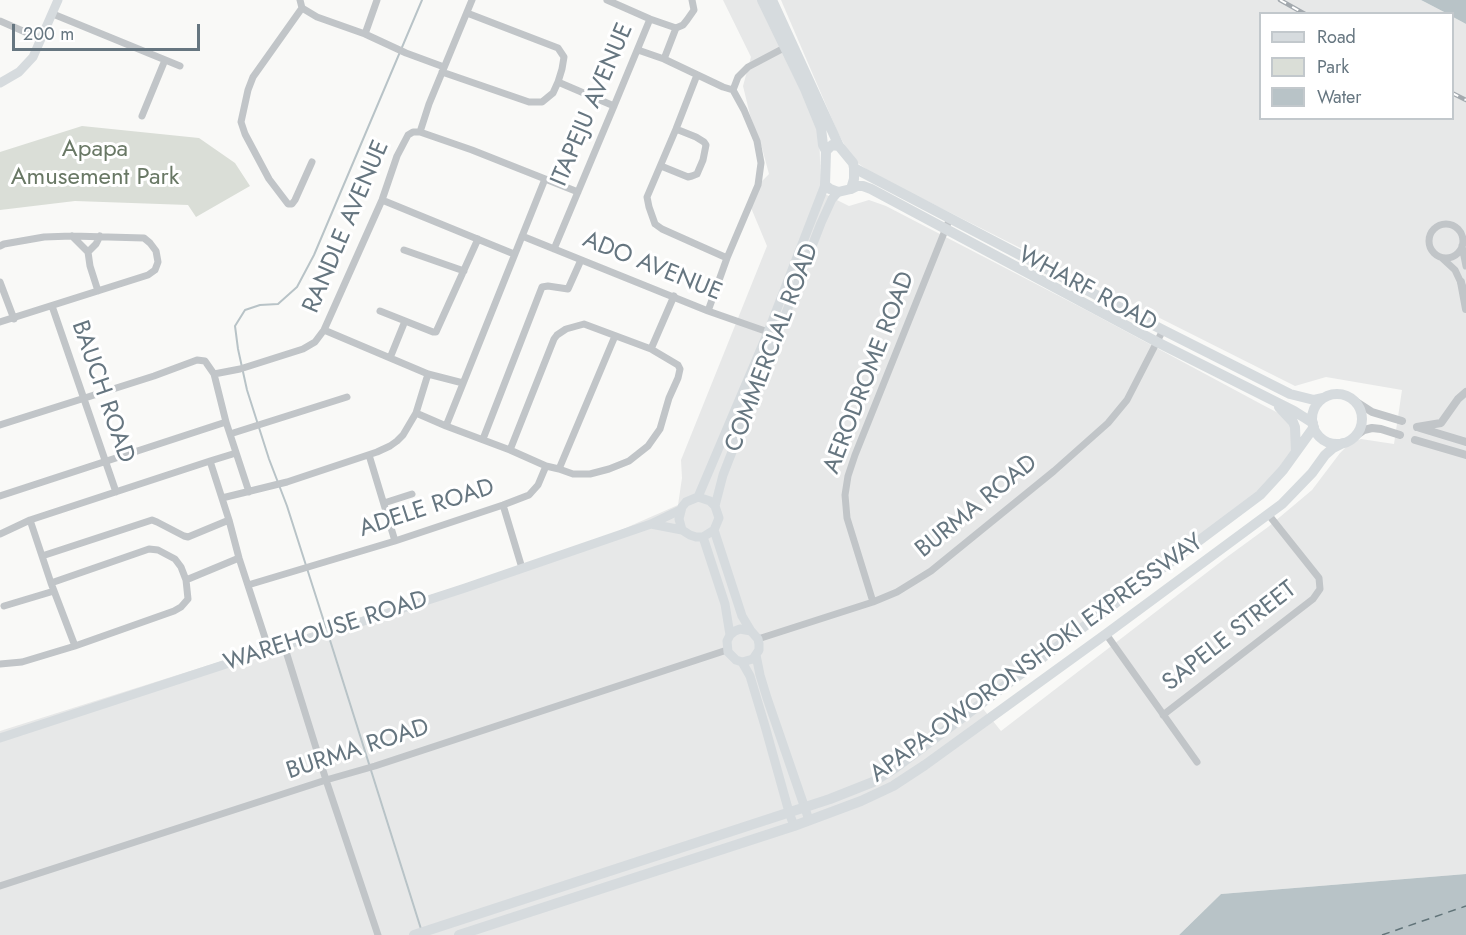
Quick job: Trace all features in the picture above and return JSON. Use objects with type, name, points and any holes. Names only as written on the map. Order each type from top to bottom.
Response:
[{"type":"main road","points":[[0,83],[19,72],[33,57],[58,0]]},
{"type":"main road","points":[[762,0],[806,89],[821,128],[826,151],[825,185],[838,192],[851,189],[853,163],[839,146],[772,0]]},
{"type":"main road","points":[[826,151],[832,146],[839,146]]},
{"type":"main road","name":"WHARF ROAD","points":[[854,168],[1157,342],[1294,411],[1313,425]]},
{"type":"main road","name":"COMMERCIAL ROAD","points":[[698,497],[768,332],[825,185]]},
{"type":"main road","name":"WHARF ROAD","points":[[851,189],[863,186],[948,223],[1290,394],[1314,400],[1323,398]]},
{"type":"main road","name":"COMMERCIAL ROAD","points":[[715,506],[723,475],[821,223],[832,199],[838,192]]},
{"type":"main road","points":[[1337,394],[1355,401],[1360,408],[1362,423],[1354,437],[1336,444],[1322,438],[1313,425],[1316,405],[1323,398],[1337,394]]},
{"type":"main road","points":[[1273,400],[1293,422],[1296,432],[1296,452]]},
{"type":"main road","name":"APAPA-OWORONSHOKI EXPRESSWAY","points":[[421,932],[805,807],[873,782],[895,768],[1260,495],[1296,452],[1313,425]]},
{"type":"main road","name":"APAPA-OWORONSHOKI EXPRESSWAY","points":[[459,935],[794,826],[861,801],[893,786],[1106,634],[1282,504],[1325,455],[1343,443]]},
{"type":"main road","points":[[714,530],[703,537],[690,535],[682,530],[679,519],[680,510],[686,502],[698,497],[710,501],[715,506],[718,518],[714,530],[742,616],[759,644],[756,655],[760,675],[809,820]]},
{"type":"main road","name":"WAREHOUSE ROAD","points":[[0,738],[651,525],[680,510]]},
{"type":"main road","name":"WAREHOUSE ROAD","points":[[651,525],[682,530]]},
{"type":"main road","points":[[703,537],[724,604],[730,635]]},
{"type":"main road","points":[[755,635],[740,629],[730,635],[727,641],[731,657],[736,660],[748,661],[756,655]]},
{"type":"main road","points":[[742,662],[750,676],[794,826]]},
{"type":"street","points":[[364,34],[377,0]]},
{"type":"street","name":"RANDLE AVENUE","points":[[214,374],[249,367],[303,349],[315,342],[324,330],[382,200],[408,135],[420,132],[429,104],[472,0]]},
{"type":"street","name":"ITAPEJU AVENUE","points":[[554,249],[650,19],[607,0]]},
{"type":"street","points":[[650,19],[676,28],[683,25],[694,10],[692,0]]},
{"type":"street","points":[[312,162],[295,200],[292,204],[288,204],[269,179],[241,122],[253,77],[301,4],[317,17],[364,34],[443,70],[529,102],[542,102],[553,93],[564,57],[558,48],[467,13]]},
{"type":"street","points":[[53,14],[180,66]]},
{"type":"street","points":[[0,21],[41,39]]},
{"type":"street","points":[[664,60],[676,28]]},
{"type":"street","points":[[708,311],[727,258],[758,186],[761,163],[757,141],[734,90],[738,77],[748,67],[784,48]]},
{"type":"street","points":[[638,50],[734,90]]},
{"type":"street","points":[[142,116],[165,60]]},
{"type":"street","points":[[697,75],[647,197],[652,219],[662,230],[727,258]]},
{"type":"street","points":[[558,82],[614,106]]},
{"type":"street","points":[[661,166],[688,177],[697,174],[703,160],[706,145],[704,142],[676,129]]},
{"type":"street","points":[[420,132],[578,192]]},
{"type":"street","points":[[446,426],[546,179]]},
{"type":"street","points":[[382,200],[514,254]]},
{"type":"street","name":"AERODROME ROAD","points":[[873,602],[847,518],[845,495],[848,476],[948,223]]},
{"type":"street","points":[[1466,266],[1463,241],[1459,230],[1450,224],[1439,225],[1431,232],[1429,242],[1432,252],[1455,270],[1466,295]]},
{"type":"street","points":[[72,236],[88,252],[98,291]]},
{"type":"street","points":[[88,252],[100,236]]},
{"type":"street","name":"ADO AVENUE","points":[[522,236],[708,311],[768,332]]},
{"type":"street","points":[[0,246],[44,237],[144,238],[156,251],[158,262],[155,270],[148,276],[0,322]]},
{"type":"street","points":[[380,311],[436,332],[478,239]]},
{"type":"street","points":[[1442,258],[1452,257],[1460,251],[1462,246]]},
{"type":"street","points":[[404,250],[464,271]]},
{"type":"street","points":[[483,439],[542,287],[568,289],[581,260]]},
{"type":"street","points":[[0,282],[14,319]]},
{"type":"street","points":[[1461,282],[1466,309]]},
{"type":"street","points":[[651,349],[674,296]]},
{"type":"street","name":"BAUCH ROAD","points":[[52,306],[116,492]]},
{"type":"street","points":[[390,358],[405,321]]},
{"type":"street","points":[[416,413],[546,466],[573,474],[590,474],[629,461],[648,446],[660,429],[680,369],[675,362],[651,349],[584,324],[566,329],[557,335],[510,450]]},
{"type":"street","points":[[324,330],[428,374],[463,383]]},
{"type":"street","name":"BURMA ROAD","points":[[755,635],[873,602],[897,592],[931,571],[1054,471],[1108,423],[1127,400],[1163,330]]},
{"type":"street","points":[[559,469],[615,336]]},
{"type":"street","points":[[0,425],[154,376],[196,360],[205,361],[214,374],[226,422],[249,492]]},
{"type":"street","points":[[222,498],[287,482],[390,446],[403,435],[416,413],[428,374]]},
{"type":"street","points":[[1466,392],[1441,423],[1417,427],[1466,442]]},
{"type":"street","points":[[230,434],[347,397]]},
{"type":"street","points":[[1355,401],[1372,412],[1402,421]]},
{"type":"street","points":[[0,496],[226,422]]},
{"type":"street","points":[[1354,437],[1372,428],[1400,435]]},
{"type":"street","points":[[1415,440],[1466,455]]},
{"type":"street","points":[[0,534],[30,520],[236,453]]},
{"type":"street","points":[[369,455],[396,541]]},
{"type":"street","points":[[210,460],[269,650]]},
{"type":"street","name":"ADELE ROAD","points":[[249,585],[396,541],[529,495],[546,466]]},
{"type":"street","points":[[384,503],[412,494]]},
{"type":"street","points":[[503,505],[522,568]]},
{"type":"street","name":"SAPELE STREET","points":[[1163,715],[1313,599],[1320,589],[1319,578],[1268,514]]},
{"type":"street","points":[[30,520],[52,587],[75,646]]},
{"type":"street","points":[[42,556],[152,520],[188,537],[229,520]]},
{"type":"street","points":[[0,664],[22,662],[174,612],[188,599],[186,580],[175,559],[158,550],[149,549],[4,606]]},
{"type":"street","points":[[186,580],[239,558]]},
{"type":"street","points":[[1106,634],[1197,762]]},
{"type":"street","points":[[284,645],[378,935]]},
{"type":"street","name":"BURMA ROAD","points":[[0,886],[728,650]]},
{"type":"shaded area","points":[[723,0],[758,0],[819,128],[821,192],[849,206],[869,200],[886,206],[1284,416],[1294,426],[1294,447],[1263,493],[980,705],[1001,731],[1268,527],[1312,490],[1350,443],[1361,439],[1394,444],[1402,390],[1326,377],[1295,386],[873,174],[852,159],[838,133],[781,0],[1421,0],[1444,12],[1259,12],[1259,120],[1454,120],[1454,18],[1466,24],[1466,874],[1221,894],[1179,935],[0,935],[0,731],[456,587],[605,537],[678,505],[682,478],[681,460],[767,246],[749,203],[758,185],[769,174],[743,86],[751,57]]},
{"type":"green space","name":"Apapa Amusement Park","points":[[82,126],[199,138],[235,163],[250,186],[196,217],[188,205],[75,201],[0,210],[0,152]]},
{"type":"water","points":[[1421,0],[1466,0],[1466,24],[1454,18],[1454,12],[1444,12]]},
{"type":"water","points":[[1466,874],[1466,935],[1179,935],[1221,894]]},
{"type":"waterway","points":[[327,631],[247,390],[235,326],[245,310],[260,305],[278,304],[297,287],[314,255],[422,0]]},
{"type":"waterway","points":[[329,637],[421,929]]},
{"type":"ferry route","points":[[1382,935],[1466,906]]},
{"type":"railway","points":[[1280,0],[1301,12]]},
{"type":"railway","points":[[1454,94],[1466,100]]}]
